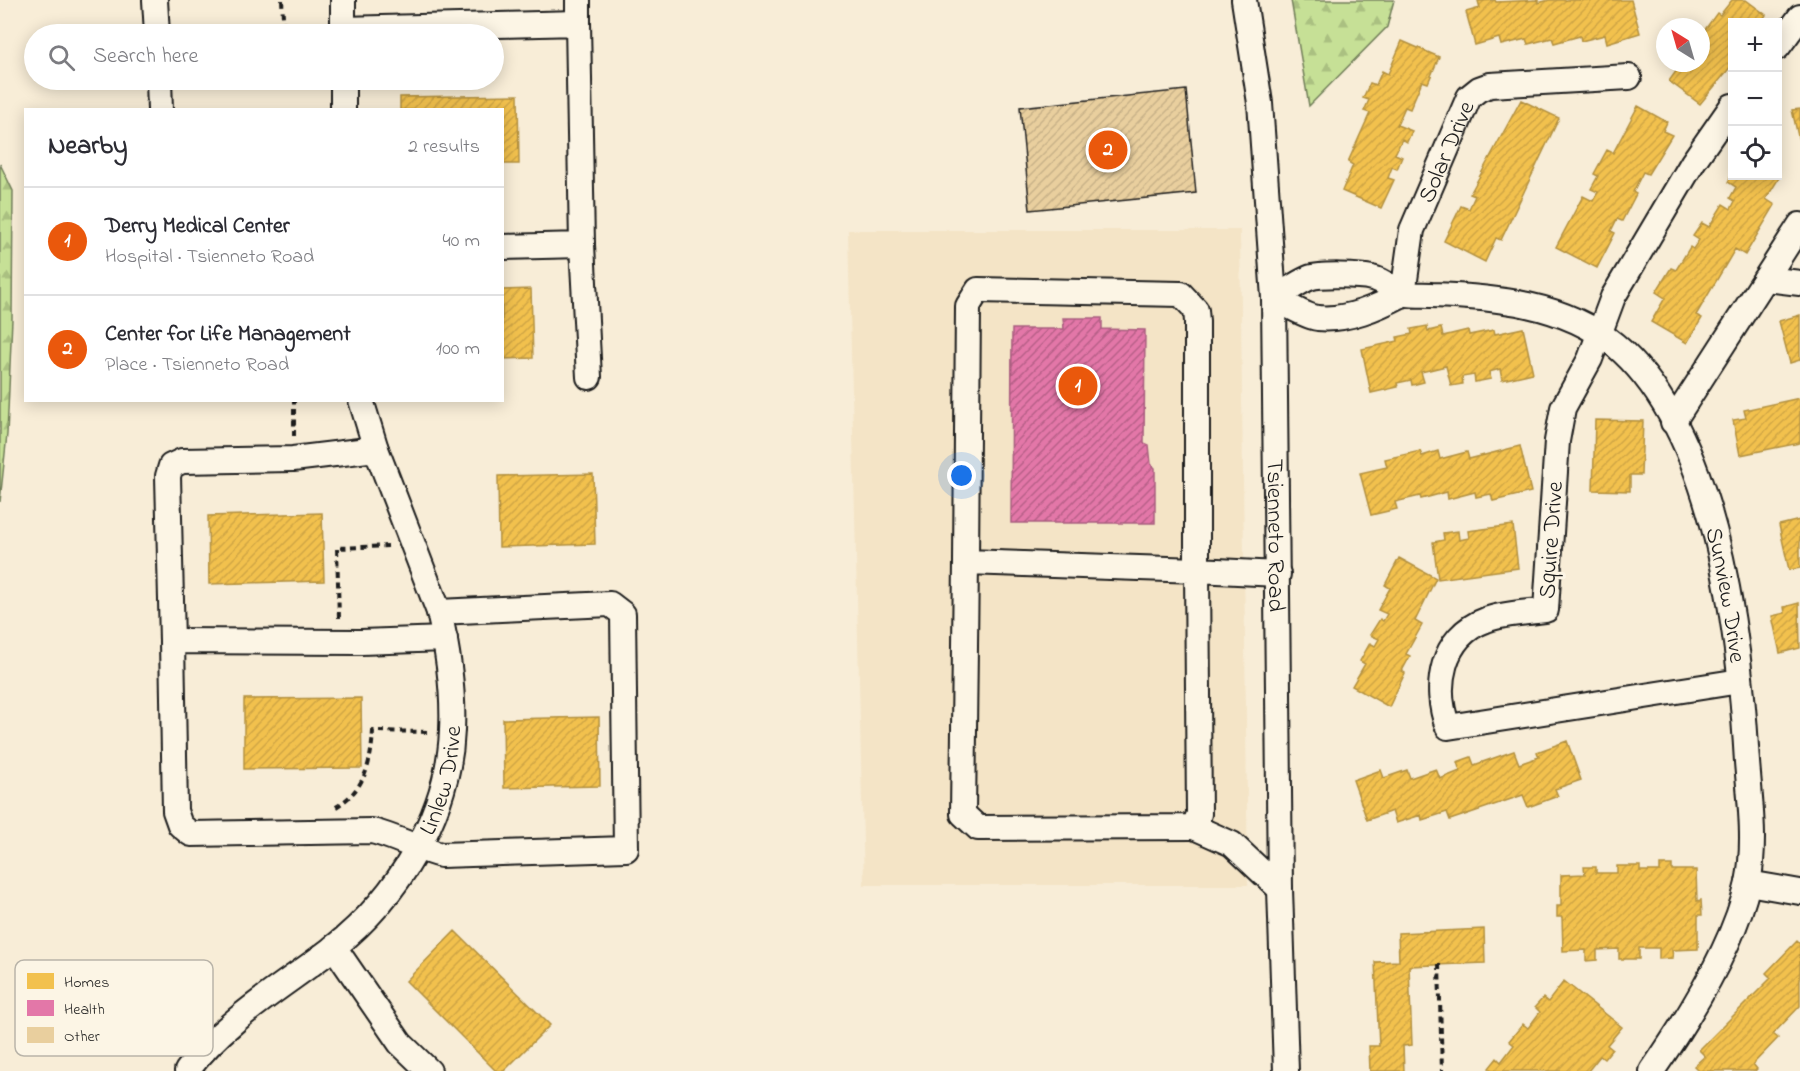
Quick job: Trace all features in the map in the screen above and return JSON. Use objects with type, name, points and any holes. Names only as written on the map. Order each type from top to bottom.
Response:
[{"type":"street","points":[[155,0],[156,24]]},
{"type":"street","points":[[343,0],[343,24]]},
{"type":"street","name":"Tsienneto Road","points":[[1244,0],[1263,138],[1274,298],[1280,889],[1286,1071]]},
{"type":"street","points":[[437,24],[578,12],[582,245],[589,377]]},
{"type":"street","points":[[1782,41],[1800,17]]},
{"type":"street","name":"Solar Drive","points":[[1403,294],[1412,230],[1469,97],[1479,89],[1490,85],[1629,77]]},
{"type":"street","points":[[159,90],[160,108]]},
{"type":"street","points":[[343,90],[343,108]]},
{"type":"street","name":"Squire Drive","points":[[1728,112],[1693,162],[1619,287],[1590,359],[1566,401],[1558,426],[1546,610],[1484,620],[1473,626],[1456,643],[1448,657],[1439,686],[1440,700],[1448,727],[1740,681]]},
{"type":"street","points":[[1673,422],[1800,225]]},
{"type":"street","points":[[504,247],[582,245]]},
{"type":"street","name":"Sunview Drive","points":[[1274,298],[1312,276],[1370,277],[1403,294],[1487,297],[1547,309],[1599,333],[1616,346],[1643,375],[1673,422],[1693,464],[1719,549],[1731,609],[1740,681],[1751,819],[1748,883],[1734,922],[1706,982],[1652,1071]]},
{"type":"street","points":[[1765,279],[1800,283]]},
{"type":"street","points":[[1194,828],[1199,814],[1196,310],[1181,294],[978,290],[968,306],[963,814],[978,828],[1194,828],[1232,844],[1280,889]]},
{"type":"street","name":"Sunview Drive","points":[[1274,298],[1316,318],[1345,316],[1383,305],[1403,294]]},
{"type":"street","name":"Linlew Drive","points":[[213,1044],[230,1027],[334,947],[381,903],[417,849],[439,798],[452,732],[452,696],[445,639],[439,612],[376,449],[362,402]]},
{"type":"street","points":[[376,449],[293,459],[182,461],[171,466],[168,476],[175,811],[180,825],[191,834],[372,831],[390,836],[417,849],[441,855],[626,849],[623,614],[610,604],[439,612]]},
{"type":"street","points":[[966,562],[1278,574]]},
{"type":"street","points":[[172,641],[340,642],[445,639]]},
{"type":"street","points":[[1748,883],[1800,892]]},
{"type":"street","points":[[334,947],[400,1043],[429,1071]]},
{"type":"street","name":"Linlew Drive","points":[[187,1071],[202,1056]]},
{"type":"path","points":[[282,0],[283,24]]},
{"type":"path","points":[[293,459],[294,402]]},
{"type":"path","points":[[340,642],[337,548],[398,546]]},
{"type":"path","points":[[335,832],[336,806],[358,789],[367,773],[372,759],[373,731],[433,732]]},
{"type":"path","points":[[1439,964],[1442,1071]]},
{"type":"shaded area","points":[[848,230],[1240,230],[1248,885],[864,885]]},
{"type":"green space","points":[[1291,0],[1394,0],[1387,27],[1309,106]]},
{"type":"green space","points":[[0,164],[13,191],[12,319],[7,434],[0,502]]},
{"type":"building: Homes","points":[[1495,0],[1496,2],[1538,0],[1538,3],[1549,0],[1631,0],[1640,33],[1607,43],[1605,35],[1581,41],[1580,36],[1554,43],[1552,38],[1528,44],[1526,39],[1501,45],[1499,38],[1475,45],[1466,12],[1480,8],[1478,1]]},
{"type":"building: Homes","points":[[1732,0],[1746,0],[1766,15],[1764,18],[1728,18],[1728,70],[1700,104],[1669,81],[1676,72],[1710,72],[1710,23],[1717,13],[1720,15]]},
{"type":"building: Homes","points":[[1402,41],[1439,57],[1428,83],[1422,81],[1410,109],[1405,107],[1397,125],[1412,131],[1407,142],[1402,139],[1395,154],[1402,157],[1397,169],[1392,167],[1388,178],[1394,180],[1381,208],[1342,191],[1353,165],[1348,162],[1370,113],[1364,111],[1369,100],[1363,98],[1370,83],[1376,85],[1382,71],[1388,74]]},
{"type":"building: Homes","points":[[518,95],[519,164],[504,164],[504,108],[400,108],[400,97]]},
{"type":"building: Homes","points":[[1521,100],[1559,118],[1501,240],[1496,238],[1485,262],[1444,241],[1461,206],[1469,209],[1475,196],[1470,194]]},
{"type":"building: Homes","points":[[1638,106],[1667,122],[1663,131],[1672,135],[1648,174],[1643,172],[1633,192],[1636,194],[1622,221],[1617,219],[1611,231],[1615,233],[1597,268],[1556,247],[1583,196],[1593,201],[1598,192],[1591,189],[1598,176],[1594,174],[1607,150],[1613,153]]},
{"type":"building: Homes","points":[[1800,109],[1800,145],[1792,110]]},
{"type":"building: Homes","points":[[1729,180],[1778,180],[1766,199],[1775,205],[1745,255],[1735,249],[1696,315],[1702,318],[1687,343],[1651,322],[1665,298],[1656,292],[1671,268],[1676,270],[1690,247],[1693,249],[1699,240],[1693,236],[1702,223],[1709,227],[1723,204],[1731,209],[1735,201],[1730,198],[1736,187],[1728,182]]},
{"type":"building: Homes","points":[[531,289],[533,358],[504,359],[504,290]]},
{"type":"building: Homes","points":[[1800,315],[1800,360],[1790,363],[1779,321]]},
{"type":"building: Homes","points":[[1427,326],[1428,331],[1441,328],[1443,336],[1468,330],[1469,335],[1494,330],[1495,334],[1523,328],[1533,373],[1502,380],[1500,369],[1489,372],[1491,379],[1475,382],[1474,375],[1462,377],[1463,384],[1451,386],[1446,366],[1421,372],[1424,382],[1412,385],[1411,380],[1397,383],[1398,387],[1371,393],[1362,349],[1398,341],[1397,337],[1412,334],[1411,329]]},
{"type":"building: Homes","points":[[1800,398],[1800,443],[1740,455],[1733,420],[1746,418],[1744,410]]},
{"type":"building: Homes","points":[[1595,420],[1643,421],[1641,475],[1630,475],[1630,491],[1593,490]]},
{"type":"building: Homes","points":[[1520,446],[1531,492],[1493,501],[1491,494],[1476,497],[1475,492],[1448,499],[1447,492],[1421,499],[1420,496],[1395,502],[1397,509],[1371,515],[1360,473],[1387,467],[1385,459],[1420,451],[1422,456],[1438,451],[1440,459],[1467,452],[1469,459]]},
{"type":"building: Homes","points":[[593,474],[595,544],[499,547],[498,476]]},
{"type":"building: Homes","points":[[322,513],[324,581],[209,584],[208,516]]},
{"type":"building: Homes","points":[[1800,520],[1800,568],[1789,570],[1779,525]]},
{"type":"building: Homes","points":[[1513,525],[1518,568],[1438,579],[1433,542],[1444,540],[1443,533],[1458,531],[1459,540],[1469,538],[1468,531]]},
{"type":"building: Homes","points":[[1399,558],[1436,578],[1415,621],[1422,625],[1406,654],[1410,656],[1402,671],[1405,673],[1389,707],[1352,686],[1365,664],[1360,661],[1370,643],[1375,646],[1379,639],[1370,635],[1380,619],[1383,621],[1387,614],[1378,610],[1390,588],[1385,585]]},
{"type":"building: Homes","points":[[1799,603],[1800,648],[1780,653],[1772,616],[1785,613],[1784,607]]},
{"type":"building: Homes","points":[[361,698],[362,768],[244,769],[244,699]]},
{"type":"building: Homes","points":[[599,717],[600,786],[504,788],[503,719]]},
{"type":"building: Homes","points":[[1567,741],[1581,780],[1555,789],[1558,796],[1528,807],[1523,795],[1450,820],[1447,812],[1422,820],[1421,815],[1396,823],[1392,811],[1367,820],[1353,780],[1381,770],[1384,778],[1407,770],[1410,778],[1436,769],[1440,779],[1460,771],[1457,762],[1471,757],[1474,765],[1514,751],[1519,764],[1539,757],[1537,752]]},
{"type":"building: Homes","points":[[1660,865],[1672,865],[1672,870],[1696,870],[1697,901],[1701,900],[1702,915],[1698,915],[1698,949],[1672,950],[1673,958],[1659,959],[1659,948],[1639,948],[1639,959],[1619,959],[1619,949],[1597,950],[1597,960],[1586,961],[1586,950],[1563,951],[1562,917],[1557,917],[1557,906],[1561,906],[1561,875],[1585,874],[1584,867],[1596,867],[1596,873],[1617,873],[1617,866],[1640,866],[1640,871],[1660,871]]},
{"type":"building: Homes","points":[[1484,929],[1485,963],[1409,966],[1412,1045],[1403,1046],[1404,1071],[1370,1071],[1369,1046],[1379,1046],[1375,962],[1399,961],[1398,933]]},
{"type":"building: Homes","points":[[455,931],[550,1025],[504,1071],[496,1071],[406,981]]},
{"type":"building: Homes","points":[[1797,941],[1800,944],[1800,1006],[1773,1034],[1778,1038],[1753,1064],[1757,1069],[1755,1071],[1699,1071],[1694,1066],[1705,1056],[1699,1050],[1771,978],[1766,973]]},
{"type":"building: Homes","points":[[1564,981],[1622,1027],[1607,1045],[1612,1049],[1604,1059],[1600,1056],[1588,1071],[1493,1071],[1489,1068],[1497,1058],[1501,1062],[1514,1045],[1509,1041],[1523,1024],[1528,1028],[1540,1012],[1535,1007],[1543,998],[1548,1002]]},
{"type":"building: Health","points":[[1063,318],[1102,318],[1102,329],[1145,330],[1144,443],[1149,445],[1151,464],[1155,468],[1155,523],[1011,523],[1012,329],[1064,329]]},
{"type":"building: Other","points":[[1186,90],[1196,193],[1030,210],[1020,107]]},
{"type":"place","name":"Center for Life Management","points":[[1108,150]]},
{"type":"place","name":"Derry Medical Center","points":[[1078,386]]}]
